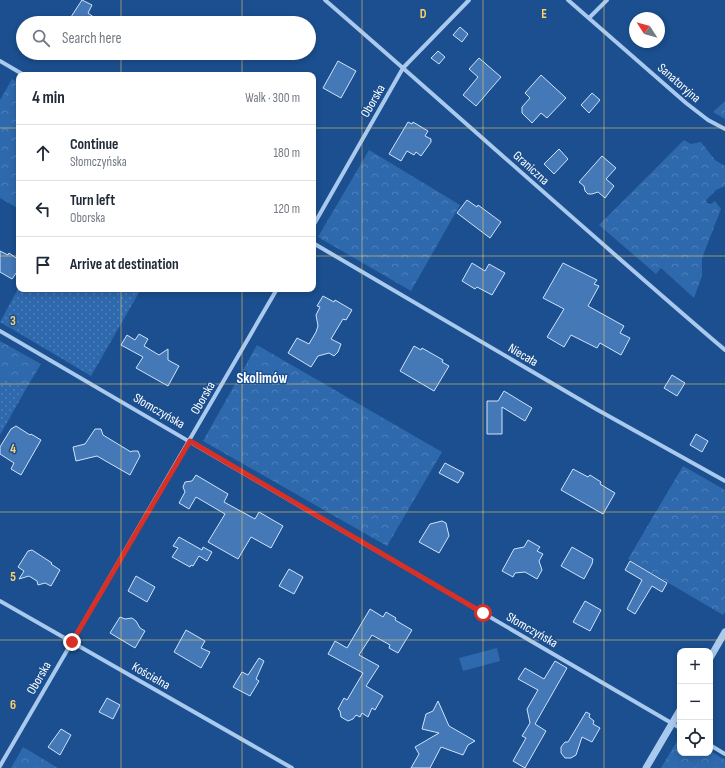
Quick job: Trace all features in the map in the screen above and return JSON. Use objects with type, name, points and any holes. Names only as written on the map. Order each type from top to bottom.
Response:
[{"type":"street","name":"Graniczna","points":[[324,0],[613,254],[725,350]]},
{"type":"street","name":"Oborska","points":[[316,221],[403,68],[470,0]]},
{"type":"street","name":"Sanatoryjna","points":[[568,0],[686,103],[708,120],[725,129]]},
{"type":"street","points":[[589,18],[607,0]]},
{"type":"street","points":[[0,61],[19,72]]},
{"type":"street","name":"Niecała","points":[[316,245],[589,405],[725,481]]},
{"type":"street","name":"Oborska","points":[[0,766],[275,292]]},
{"type":"street","name":"Słomczyńska","points":[[0,331],[677,726]]},
{"type":"street","name":"Kościelna","points":[[0,601],[292,768]]},
{"type":"street","points":[[713,653],[725,632]]},
{"type":"street","points":[[646,768],[677,715]]},
{"type":"street","points":[[713,747],[725,754]]},
{"type":"green space","points":[[12,79],[16,81],[16,207],[0,198],[0,100]]},
{"type":"green space","points":[[725,101],[725,119],[713,112]]},
{"type":"green space","points":[[684,140],[691,144],[701,142],[715,160],[725,166],[725,186],[716,190],[706,200],[707,203],[711,204],[715,201],[721,209],[702,258],[702,276],[694,298],[661,268],[656,274],[599,225]]},
{"type":"green space","points":[[369,150],[460,205],[411,291],[318,237]]},
{"type":"green space","points":[[16,292],[139,292],[91,376],[0,322]]},
{"type":"green space","points":[[0,341],[41,364],[26,389],[0,378]]},
{"type":"green space","points":[[257,345],[442,452],[387,546],[203,441]]},
{"type":"green space","points":[[0,378],[26,389],[0,435]]},
{"type":"green space","points":[[683,466],[725,490],[725,612],[723,615],[628,559]]},
{"type":"green space","points":[[497,648],[500,661],[463,671],[459,658]]},
{"type":"green space","points":[[677,741],[677,756],[713,756],[713,753],[725,760],[725,768],[661,768]]},
{"type":"green space","points":[[23,747],[58,768],[11,768]]},
{"type":"building","points":[[82,0],[92,5],[88,13],[92,16],[72,16]]},
{"type":"building","points":[[460,27],[468,34],[462,42],[453,35]]},
{"type":"building","points":[[438,51],[445,57],[439,64],[431,58]]},
{"type":"building","points":[[479,58],[501,77],[476,106],[463,95],[478,77],[469,69]]},
{"type":"building","points":[[338,61],[356,71],[341,98],[323,88]]},
{"type":"building","points":[[541,75],[566,98],[547,118],[541,113],[532,123],[522,113],[522,107],[530,98],[525,93]]},
{"type":"building","points":[[592,93],[600,100],[589,113],[581,105]]},
{"type":"building","points":[[408,122],[412,124],[413,122],[428,131],[425,136],[431,139],[431,142],[421,156],[416,152],[414,155],[407,151],[401,161],[389,154]]},
{"type":"building","points":[[559,149],[568,159],[554,174],[544,164]]},
{"type":"building","points":[[602,156],[616,168],[606,179],[614,186],[605,198],[598,192],[588,194],[585,191],[584,186],[579,182]]},
{"type":"building","points":[[467,200],[477,207],[478,205],[501,222],[490,238],[457,213]]},
{"type":"building","points":[[0,251],[8,255],[9,253],[16,258],[16,273],[12,279],[0,272]]},
{"type":"building","points":[[472,263],[485,271],[489,264],[505,273],[492,295],[477,287],[475,289],[462,281]]},
{"type":"building","points":[[563,263],[597,280],[594,284],[599,286],[588,306],[624,326],[620,333],[630,338],[621,355],[600,343],[597,348],[571,335],[564,347],[547,337],[564,309],[543,298]]},
{"type":"building","points":[[323,296],[334,302],[335,300],[352,310],[346,320],[343,319],[331,339],[341,344],[338,352],[334,356],[329,353],[318,356],[311,367],[288,353],[297,338],[309,344],[318,326],[316,315],[320,307],[317,306]]},
{"type":"building","points":[[139,334],[148,339],[144,346],[159,355],[168,349],[168,360],[179,366],[168,386],[136,368],[143,357],[121,345],[127,335],[135,340]]},
{"type":"building","points":[[414,346],[421,350],[422,348],[443,360],[442,362],[449,366],[434,391],[400,371]]},
{"type":"building","points":[[672,375],[685,383],[677,396],[664,388]]},
{"type":"building","points":[[504,391],[532,408],[525,421],[502,407],[502,434],[487,434],[487,401],[498,401]]},
{"type":"building","points":[[16,426],[41,440],[21,475],[11,469],[14,463],[0,454],[0,447],[11,429]]},
{"type":"building","points":[[95,429],[101,429],[103,435],[131,452],[138,451],[140,456],[130,475],[97,456],[76,461],[73,447],[85,444]]},
{"type":"building","points":[[696,434],[708,441],[702,452],[690,445]]},
{"type":"building","points":[[445,463],[464,473],[458,483],[439,473]]},
{"type":"building","points":[[573,469],[588,477],[590,475],[601,482],[600,484],[615,493],[603,514],[561,490]]},
{"type":"building","points":[[196,475],[228,494],[224,502],[255,519],[259,512],[283,526],[271,548],[251,537],[238,559],[208,542],[225,514],[196,497],[189,509],[179,503],[185,492],[183,487],[185,482],[192,481]]},
{"type":"building","points":[[442,521],[446,523],[449,536],[439,553],[419,542],[430,524]]},
{"type":"building","points":[[179,537],[202,550],[203,547],[212,552],[207,561],[199,556],[193,566],[191,565],[190,567],[172,557],[178,548],[173,546]]},
{"type":"building","points":[[528,540],[540,547],[537,551],[543,554],[539,561],[542,570],[537,579],[525,572],[515,573],[513,577],[502,571],[514,549],[524,547]]},
{"type":"building","points":[[572,547],[593,559],[584,579],[561,566]]},
{"type":"building","points":[[32,550],[60,570],[51,586],[45,583],[38,585],[37,581],[29,576],[19,579],[24,571],[18,567],[28,551]]},
{"type":"building","points":[[630,561],[667,583],[662,592],[652,586],[635,614],[627,609],[642,580],[625,570]]},
{"type":"building","points":[[289,569],[303,577],[294,594],[279,586]]},
{"type":"building","points":[[136,576],[155,587],[147,602],[128,591]]},
{"type":"building","points":[[585,601],[601,610],[590,631],[573,622]]},
{"type":"building","points":[[370,609],[383,617],[386,612],[396,618],[395,620],[412,630],[398,653],[389,648],[390,645],[372,635],[359,655],[379,666],[366,686],[383,696],[375,710],[372,708],[368,717],[362,713],[360,717],[356,715],[353,719],[348,721],[341,717],[338,709],[344,698],[347,700],[363,673],[328,654],[335,641],[347,648]]},
{"type":"building","points":[[120,617],[125,619],[132,618],[136,621],[140,628],[145,631],[135,648],[110,633]]},
{"type":"building","points":[[186,630],[205,641],[201,648],[210,652],[201,668],[174,652]]},
{"type":"building","points":[[259,658],[264,661],[256,679],[259,681],[250,696],[233,687],[242,672],[248,675]]},
{"type":"building","points":[[555,661],[567,668],[535,724],[546,731],[525,768],[513,761],[526,738],[522,736],[530,723],[527,709],[538,690],[518,679],[525,668],[544,679]]},
{"type":"building","points":[[107,698],[120,705],[113,719],[99,712]]},
{"type":"building","points":[[438,701],[449,726],[475,741],[468,745],[463,755],[441,747],[430,768],[411,768],[419,754],[415,747],[439,733],[422,729],[426,714],[433,711]]},
{"type":"building","points":[[586,712],[590,714],[589,717],[594,721],[593,724],[600,728],[592,742],[582,737],[576,755],[571,758],[565,758],[561,753],[561,747],[565,742],[568,742]]},
{"type":"building","points":[[61,729],[71,735],[60,755],[48,747]]},
{"type":"district","name":"Skolimów","points":[[262,378]]},
{"type":"route","points":[[72,642],[190,441],[483,613]]}]
